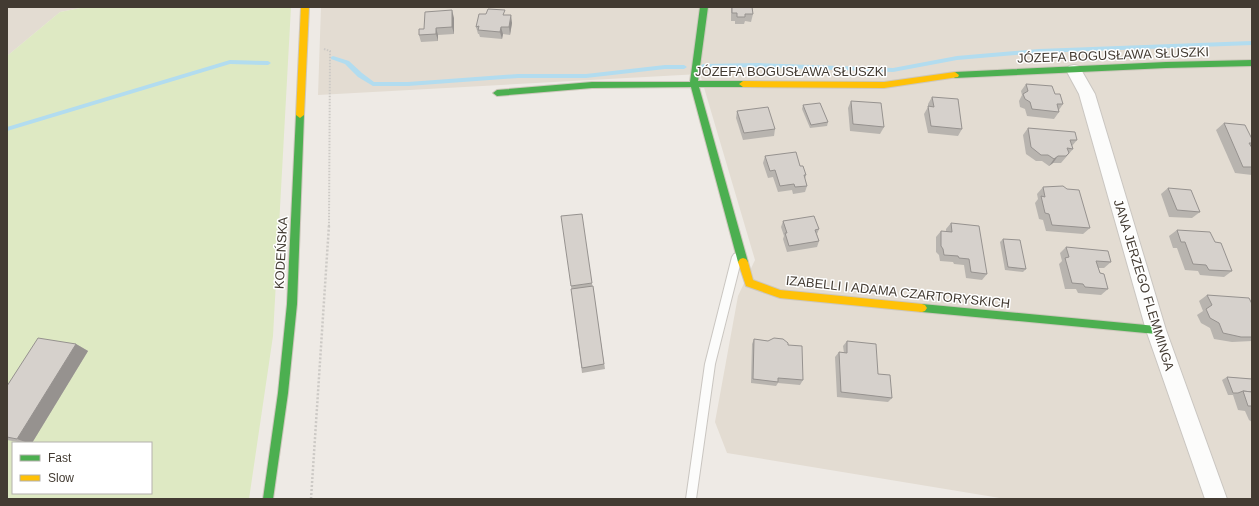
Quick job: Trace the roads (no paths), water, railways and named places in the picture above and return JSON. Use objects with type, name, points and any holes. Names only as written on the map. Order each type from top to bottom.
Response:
[{"type":"street","name":"KODEŃSKA","points":[[268,499],[283,393],[291,311],[305,7]]},
{"type":"street","points":[[694,83],[704,7]]},
{"type":"street","name":"JÓZEFA BOGUSŁAWA SŁUSZKI","points":[[497,93],[592,85],[694,83],[884,85],[950,76],[1166,65],[1252,63]]},
{"type":"street","name":"JANA JERZEGO FLEMMINGA","points":[[1074,70],[1087,94],[1156,330],[1216,499]]},
{"type":"street","name":"IZABELLI I ADAMA CZARTORYSKICH","points":[[694,83],[749,283],[780,294],[1156,330]]},
{"type":"lane","points":[[690,499],[710,364],[739,247]]},
{"type":"waterway","points":[[703,66],[758,65],[893,70],[957,58],[1039,51],[1252,43]]},
{"type":"waterway","points":[[333,58],[347,62],[360,75],[373,84],[408,84],[518,76],[586,76],[665,67],[684,67]]},
{"type":"waterway","points":[[7,129],[230,62],[268,63]]}]
